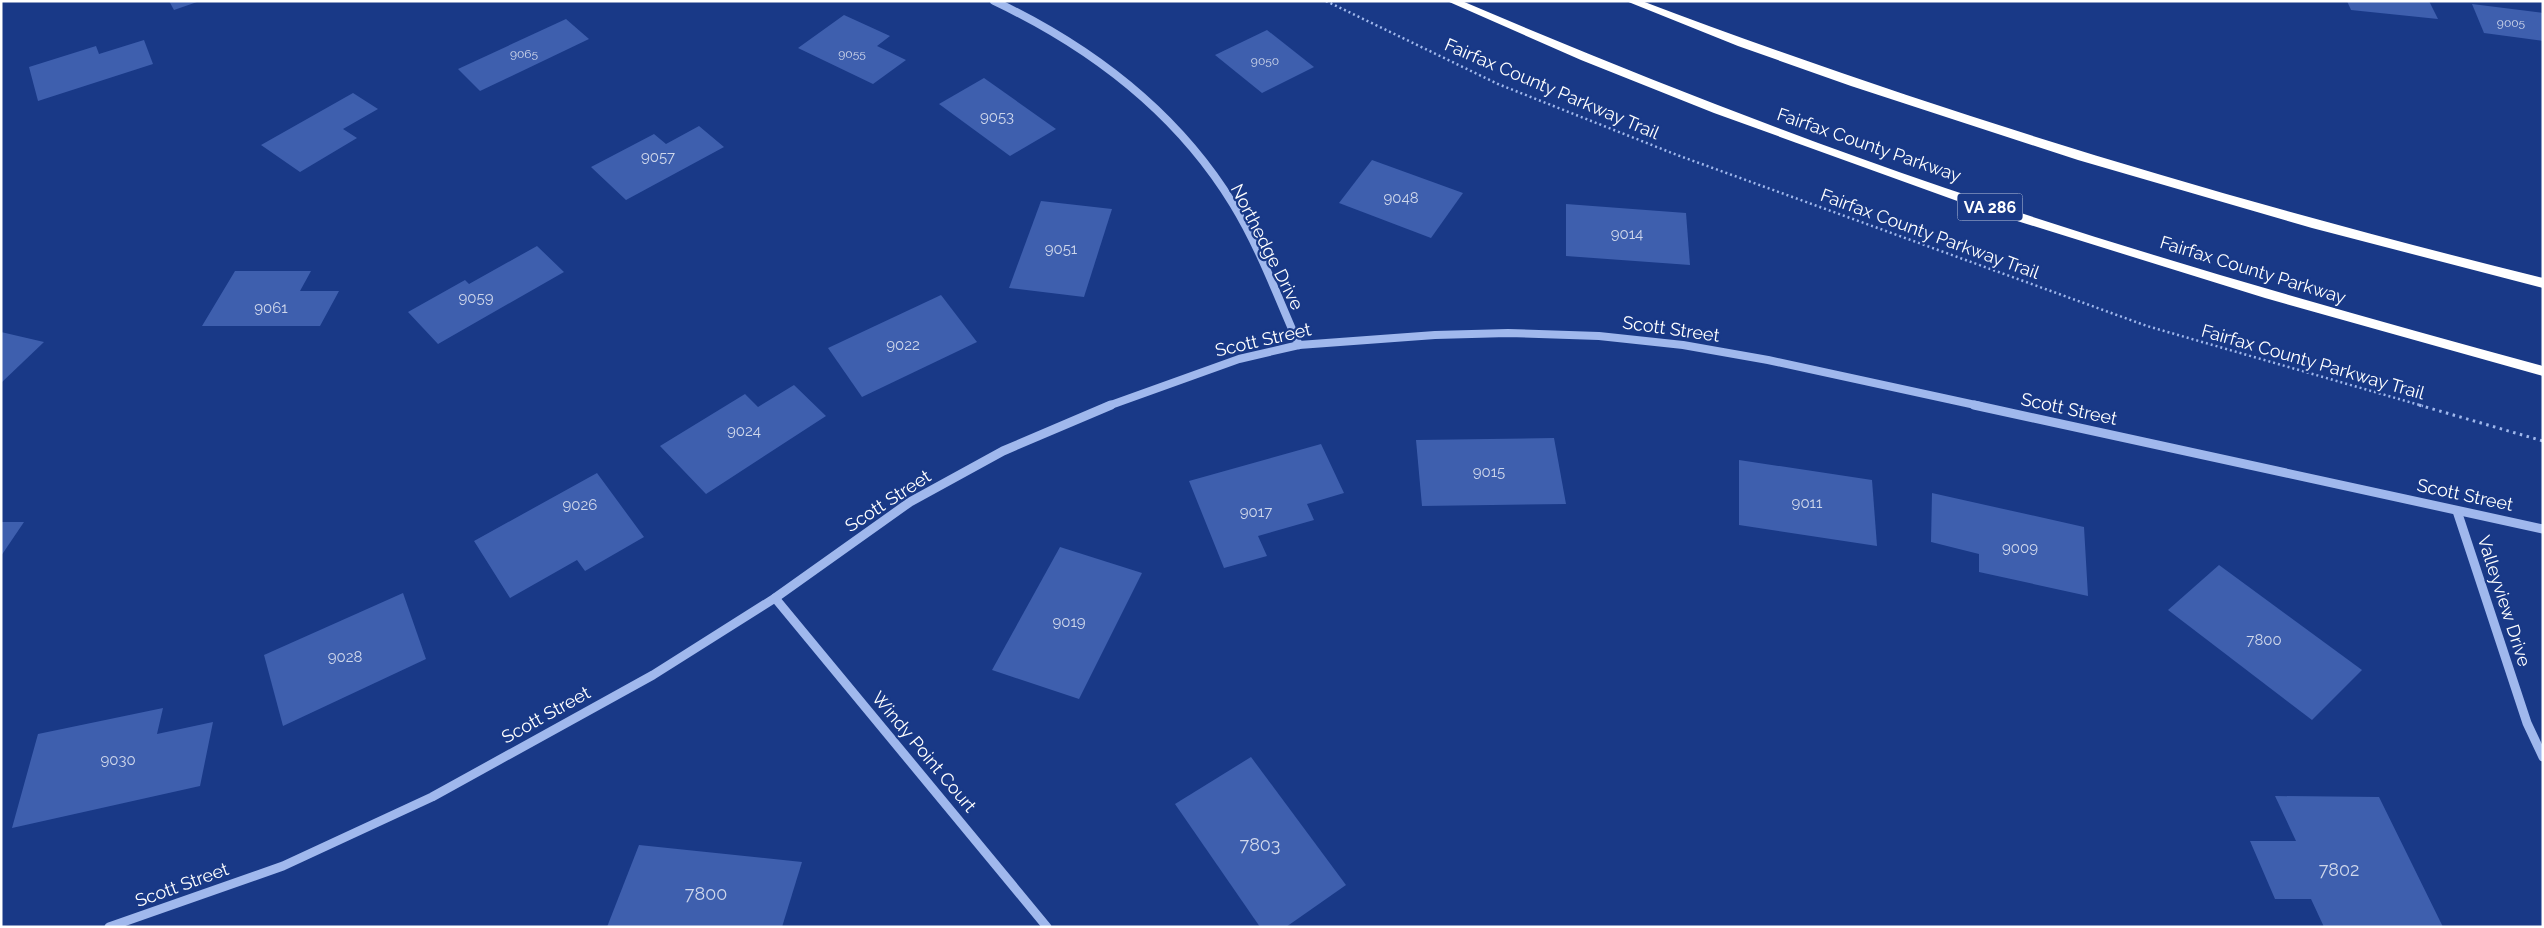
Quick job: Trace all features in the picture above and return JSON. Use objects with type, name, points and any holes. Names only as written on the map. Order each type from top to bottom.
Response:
[{"type":"highway","name":"Fairfax County Parkway","points":[[1452,1],[1548,44],[1665,91],[1846,159],[2028,220],[2195,272],[2370,325],[2543,371]]},
{"type":"highway","points":[[1631,1],[1784,58],[2030,140],[2342,230],[2543,283]]},
{"type":"street","name":"Northedge Drive","points":[[994,1],[1074,43],[1106,64],[1136,88],[1192,146],[1233,204],[1256,249],[1299,345]]},
{"type":"street","name":"Scott Street","points":[[109,927],[283,866],[432,797],[653,675],[775,598],[910,502],[1003,451],[1113,404],[1239,359],[1299,345],[1435,335],[1508,333],[1599,336],[1683,345],[1768,360],[2457,511],[2543,528]]},
{"type":"street","name":"Valleyview Drive","points":[[2457,511],[2527,723],[2543,757]]},
{"type":"street","name":"Windy Point Court","points":[[775,598],[1047,927]]},
{"type":"path","name":"Fairfax County Parkway Trail","points":[[1326,1],[1498,84],[1677,155],[2138,323],[2543,442]]},
{"type":"building","points":[[169,1],[197,1],[197,2],[174,10]]},
{"type":"building","points":[[2347,1],[2429,1],[2438,19],[2351,10]]},
{"type":"building","points":[[2472,4],[2543,13],[2543,41],[2484,33]]},
{"type":"building","points":[[844,15],[890,36],[877,46],[906,60],[873,84],[798,48]]},
{"type":"building","points":[[566,19],[589,39],[480,91],[458,69]]},
{"type":"building","points":[[1267,30],[1314,67],[1262,93],[1215,55]]},
{"type":"building","points":[[144,40],[153,64],[38,101],[29,67],[96,46],[99,54]]},
{"type":"building","points":[[984,78],[1056,129],[1010,156],[939,104]]},
{"type":"building","points":[[353,93],[378,109],[343,129],[357,138],[300,172],[261,145]]},
{"type":"building","points":[[699,126],[724,147],[626,200],[591,167],[654,134],[666,144]]},
{"type":"building","points":[[1372,160],[1463,193],[1431,238],[1339,203]]},
{"type":"building","points":[[1041,201],[1112,209],[1084,297],[1009,288]]},
{"type":"building","points":[[1566,204],[1686,213],[1690,265],[1566,256]]},
{"type":"building","points":[[537,246],[564,272],[438,344],[408,312],[465,280],[469,284]]},
{"type":"building","points":[[235,271],[311,271],[300,291],[339,291],[320,326],[202,326]]},
{"type":"building","points":[[941,295],[977,342],[862,397],[828,348]]},
{"type":"building","points":[[1,332],[44,342],[1,383]]},
{"type":"building","points":[[794,385],[826,416],[706,494],[660,446],[745,394],[758,407]]},
{"type":"building","points":[[1554,438],[1566,504],[1422,506],[1416,440]]},
{"type":"building","points":[[1321,444],[1344,493],[1307,504],[1314,520],[1258,536],[1267,556],[1224,568],[1189,481]]},
{"type":"building","points":[[1739,460],[1872,480],[1877,546],[1739,525]]},
{"type":"building","points":[[597,473],[644,537],[585,571],[577,560],[510,598],[474,541]]},
{"type":"building","points":[[1932,493],[2084,527],[2088,596],[1979,572],[1979,554],[1931,542]]},
{"type":"building","points":[[1,522],[24,522],[1,556]]},
{"type":"building","points":[[1060,547],[1142,573],[1079,699],[992,670]]},
{"type":"building","points":[[2219,565],[2362,670],[2312,720],[2168,610]]},
{"type":"building","points":[[403,593],[426,659],[283,726],[264,655]]},
{"type":"building","points":[[163,708],[157,734],[213,722],[200,786],[12,828],[38,734]]},
{"type":"building","points":[[1251,757],[1346,885],[1286,927],[1260,927],[1175,804]]},
{"type":"building","points":[[2275,796],[2379,797],[2443,927],[2324,927],[2311,899],[2275,899],[2250,841],[2296,841]]},
{"type":"building","points":[[639,845],[802,862],[782,927],[607,927]]}]
